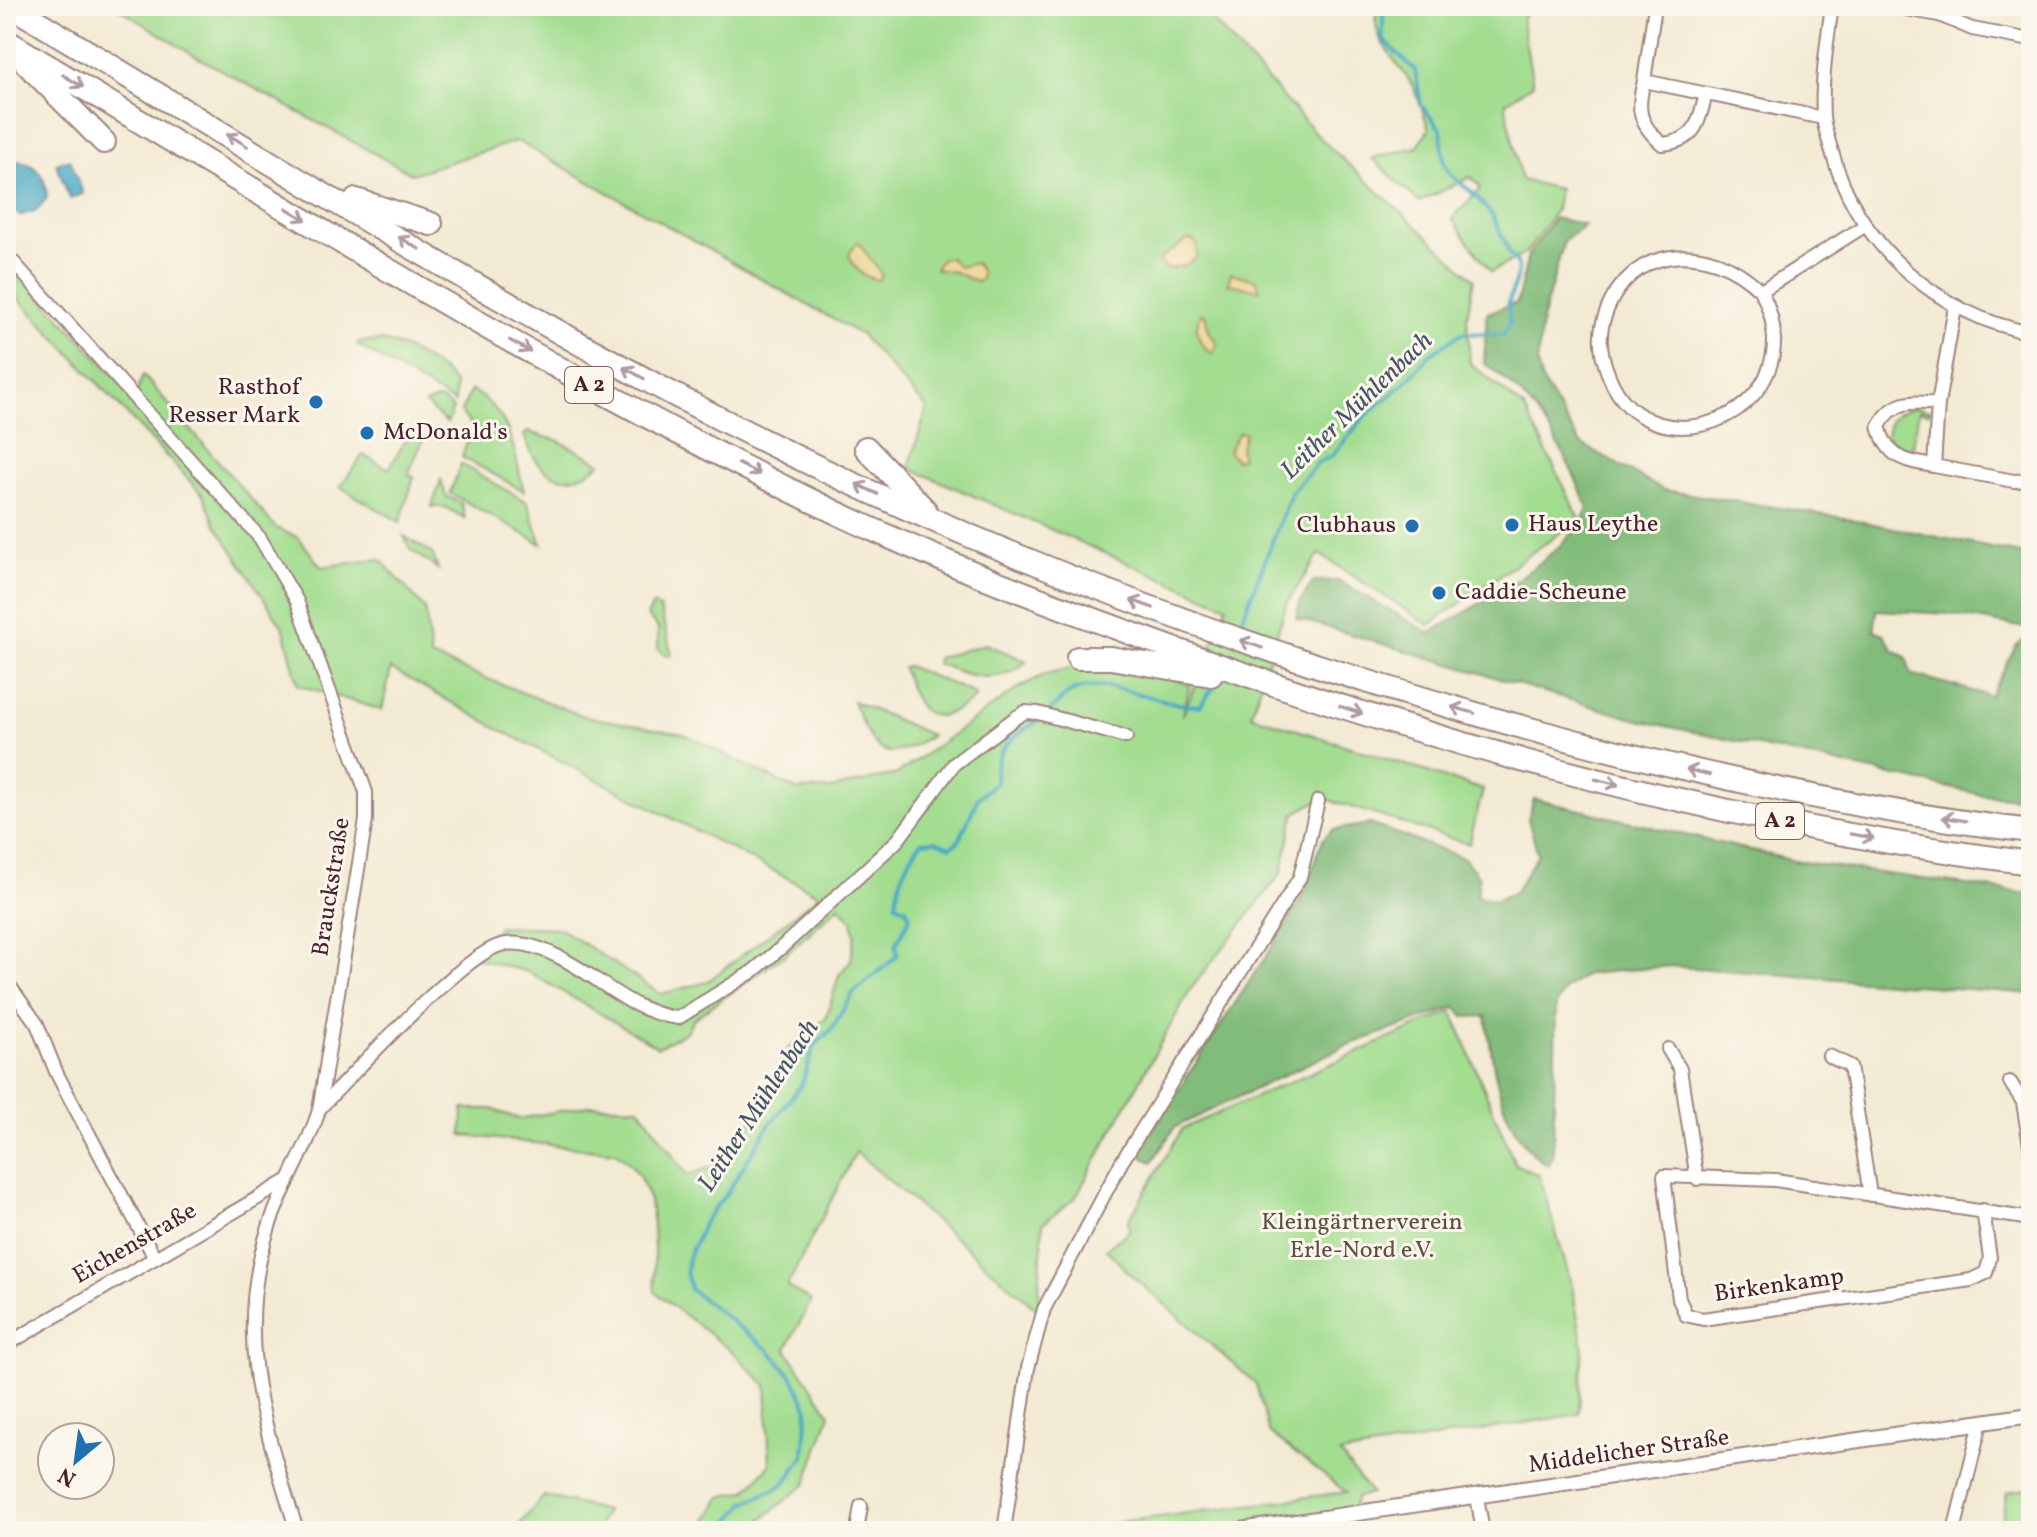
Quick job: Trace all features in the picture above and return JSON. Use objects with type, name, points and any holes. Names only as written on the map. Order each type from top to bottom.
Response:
[{"type":"highway","name":"A 2","points":[[11,6],[527,314],[672,394],[937,522],[1067,576],[1287,657],[1632,757],[1776,789],[2031,831]]},
{"type":"highway","name":"A 2","points":[[6,42],[512,342],[670,429],[809,500],[924,552],[1203,667],[1433,736],[1624,787],[1769,819],[2031,863]]},
{"type":"highway","points":[[6,42],[104,142]]},
{"type":"highway","points":[[304,180],[407,219],[431,224]]},
{"type":"highway","points":[[866,448],[937,522]]},
{"type":"highway","points":[[1078,658],[1203,667]]},
{"type":"street","points":[[1655,6],[1644,81],[1637,105],[1645,129],[1662,144],[1681,142],[1698,126],[1706,94]]},
{"type":"street","points":[[1832,6],[1823,118],[1836,167],[1866,225],[1907,275],[1955,307],[2009,329],[2031,333]]},
{"type":"street","points":[[1889,6],[1939,15],[1972,29],[2031,40]]},
{"type":"street","points":[[1644,81],[1823,118]]},
{"type":"street","points":[[1761,291],[1866,225]]},
{"type":"street","name":"Brauckstraße","points":[[6,254],[260,538],[297,601],[366,792],[366,820],[319,1110],[312,1133],[287,1181],[268,1230],[258,1284],[252,1354],[261,1413],[297,1531]]},
{"type":"street","points":[[1697,255],[1732,267],[1761,291],[1774,328],[1774,351],[1764,381],[1744,405],[1705,426],[1686,428],[1666,425],[1622,398],[1611,381],[1600,343],[1611,303],[1635,272],[1664,258],[1697,255]]},
{"type":"street","points":[[1934,466],[1938,404],[1955,307]]},
{"type":"street","points":[[1938,404],[1910,401],[1897,404],[1879,426],[1886,449],[1900,460],[2014,481],[2031,480]]},
{"type":"street","points":[[319,1110],[444,985],[500,945],[520,943],[557,955],[647,1012],[678,1018],[752,972],[781,948],[898,840],[954,764],[1015,718],[1025,712],[1038,713],[1126,737]]},
{"type":"street","points":[[1004,1531],[1028,1368],[1044,1309],[1121,1163],[1300,877],[1318,801]]},
{"type":"street","points":[[6,981],[37,1024],[57,1074],[155,1258]]},
{"type":"street","points":[[1668,1049],[1680,1069],[1697,1179]]},
{"type":"street","points":[[1829,1056],[1850,1066],[1870,1195]]},
{"type":"street","points":[[2010,1082],[2023,1102],[2031,1152]]},
{"type":"street","name":"Birkenkamp","points":[[1983,1210],[1990,1258],[1986,1273],[1971,1280],[1703,1319],[1686,1315],[1679,1299],[1664,1176],[1775,1180],[1983,1210],[2031,1219]]},
{"type":"street","name":"Eichenstraße","points":[[6,1345],[287,1181]]},
{"type":"street","name":"Middelicher Straße","points":[[1234,1531],[2031,1415]]},
{"type":"street","points":[[1954,1531],[1981,1422]]},
{"type":"street","points":[[1477,1497],[1483,1531]]},
{"type":"street","points":[[857,1531],[861,1506]]},
{"type":"green space","points":[[115,6],[1233,6],[1213,21],[1322,140],[1474,279],[1467,316],[1470,363],[1525,409],[1580,519],[1429,625],[1319,554],[1287,603],[1251,715],[1483,790],[1469,844],[1323,798],[1295,813],[1282,872],[1190,990],[1075,1198],[1043,1223],[1038,1310],[856,1152],[787,1286],[811,1301],[786,1349],[830,1414],[806,1484],[747,1531],[700,1531],[721,1497],[746,1491],[770,1465],[766,1385],[735,1354],[655,1292],[652,1214],[641,1179],[630,1164],[615,1152],[462,1135],[463,1109],[491,1109],[519,1119],[590,1105],[639,1107],[687,1175],[712,1167],[748,1128],[788,1049],[826,1018],[839,975],[851,960],[855,935],[852,920],[839,906],[785,955],[693,1019],[686,1032],[658,1047],[528,972],[471,957],[499,926],[559,928],[661,994],[707,982],[820,895],[501,730],[391,669],[382,710],[298,685],[284,629],[216,525],[203,495],[6,285],[6,260],[135,397],[143,375],[276,528],[299,538],[321,567],[380,559],[425,609],[431,657],[583,716],[684,734],[796,790],[831,789],[897,774],[1020,687],[1046,674],[1079,666],[1157,673],[1190,685],[1182,717],[1227,606],[909,468],[927,408],[861,335],[517,141],[412,174],[197,57]]},
{"type":"green space","points":[[1378,6],[1527,6],[1522,23],[1533,84],[1505,103],[1521,180],[1559,189],[1556,210],[1526,253],[1491,272],[1452,219],[1481,188],[1471,177],[1419,202],[1372,158],[1417,147],[1429,129],[1412,85],[1379,37]]},
{"type":"green space","points":[[1554,218],[1585,225],[1564,241],[1542,320],[1537,364],[1542,381],[1580,443],[1663,490],[1844,518],[2031,556],[2031,629],[1950,614],[1877,610],[1874,630],[1884,634],[1893,650],[1906,657],[1911,674],[1990,696],[2016,646],[2031,635],[2031,799],[1983,795],[1634,719],[1296,618],[1301,600],[1314,581],[1338,581],[1430,633],[1519,578],[1563,543],[1579,525],[1588,508],[1559,446],[1520,393],[1484,363],[1487,313],[1517,303],[1528,256]]},
{"type":"green space","points":[[382,341],[412,352],[441,370],[455,384],[455,403],[357,345],[359,342]]},
{"type":"green space","points":[[471,390],[496,410],[504,422],[510,434],[524,491],[462,457],[472,427],[461,412]]},
{"type":"green space","points":[[440,399],[453,408],[447,423],[425,404]]},
{"type":"green space","points":[[1916,407],[1930,410],[1929,413],[1919,411],[1911,454],[1922,457],[1921,460],[1898,453],[1887,435],[1896,415]]},
{"type":"green space","points":[[410,432],[423,440],[408,474],[414,477],[400,522],[340,487],[363,455],[389,469]]},
{"type":"green space","points":[[528,432],[559,441],[601,463],[576,477],[554,475],[536,460],[524,435]]},
{"type":"green space","points":[[461,464],[527,502],[542,544],[450,493]]},
{"type":"green space","points":[[441,480],[446,496],[461,503],[465,518],[445,507],[432,507]]},
{"type":"green space","points":[[404,536],[432,553],[438,569],[410,549]]},
{"type":"green space","points":[[653,605],[660,608],[672,655],[666,656],[658,649],[658,628],[647,616]]},
{"type":"green space","points":[[985,644],[1027,661],[1005,674],[983,677],[936,663],[937,658]]},
{"type":"green space","points":[[907,666],[975,694],[975,698],[946,715],[935,716],[926,712],[913,695],[902,667]]},
{"type":"green space","points":[[853,701],[931,735],[900,751],[881,749],[873,742]]},
{"type":"green space","points":[[1534,799],[1795,861],[2031,894],[2031,994],[1669,966],[1587,974],[1565,989],[1556,1004],[1553,1154],[1548,1165],[1532,1152],[1509,1118],[1496,1078],[1486,1016],[1465,1017],[1456,1007],[1345,1046],[1175,1127],[1152,1162],[1142,1157],[1140,1150],[1287,924],[1307,887],[1324,838],[1333,830],[1370,824],[1464,858],[1479,877],[1477,896],[1494,901],[1515,892],[1538,854],[1528,819]]},
{"type":"green space","name":"Kleingärtnerverein Erle-Nord e.V.","points":[[1452,1011],[1515,1164],[1539,1175],[1572,1286],[1583,1347],[1579,1414],[1340,1454],[1371,1494],[1357,1497],[1352,1510],[1334,1531],[1053,1531],[1346,1492],[1269,1433],[1256,1384],[1130,1274],[1106,1249],[1129,1231],[1128,1221],[1182,1129]]},
{"type":"green space","points":[[2031,1488],[2031,1531],[1999,1531],[2007,1492]]},
{"type":"green space","points":[[544,1496],[606,1511],[596,1531],[514,1531]]},
{"type":"sand","points":[[1189,239],[1197,243],[1197,257],[1184,266],[1166,269],[1159,259]]},
{"type":"sand","points":[[858,242],[882,275],[878,280],[864,275],[853,264],[849,254]]},
{"type":"sand","points":[[942,258],[950,258],[959,267],[975,263],[981,270],[981,279],[977,282],[954,272],[935,269]]},
{"type":"sand","points":[[1231,273],[1256,280],[1260,290],[1228,284]]},
{"type":"sand","points":[[1201,314],[1205,314],[1209,331],[1217,343],[1213,354],[1198,337],[1197,326]]},
{"type":"sand","points":[[1239,432],[1245,433],[1240,450],[1242,458],[1236,460],[1228,451]]},
{"type":"water","points":[[70,159],[83,194],[70,199],[56,164]]},
{"type":"water","points":[[19,161],[32,166],[40,174],[47,198],[37,210],[20,216],[6,207],[6,162]]},
{"type":"waterway","name":"Leither Mühlenbach","points":[[1237,632],[1292,491],[1318,463],[1333,455],[1365,416],[1404,384],[1430,354],[1462,333],[1503,335],[1510,323],[1508,305],[1518,272],[1517,262],[1510,254],[1494,218],[1475,195],[1452,176],[1444,163],[1441,130],[1421,105],[1415,70],[1383,40],[1383,6]]},
{"type":"waterway","name":"Leither Mühlenbach","points":[[1051,710],[1072,691],[1089,687],[1120,689],[1200,706],[1218,681]]},
{"type":"waterway","name":"Leither Mühlenbach","points":[[722,1531],[745,1503],[783,1485],[804,1456],[808,1409],[794,1379],[770,1351],[690,1289],[686,1271],[688,1258],[705,1220],[727,1193],[770,1124],[802,1084],[814,1046],[832,1029],[853,993],[897,956],[896,945],[910,917],[906,908],[896,904],[898,888],[916,849],[921,842],[936,841],[950,847],[959,841],[978,798],[996,782],[995,770],[1002,751],[1015,737],[1042,718]]},
{"type":"place","name":"Rasthof Resser Mark","points":[[316,402]]},
{"type":"place","name":"McDonald's","points":[[367,433]]},
{"type":"place","name":"Haus Leythe","points":[[1512,525]]},
{"type":"place","name":"Clubhaus","points":[[1412,526]]},
{"type":"place","name":"Caddie-Scheune","points":[[1439,593]]}]
